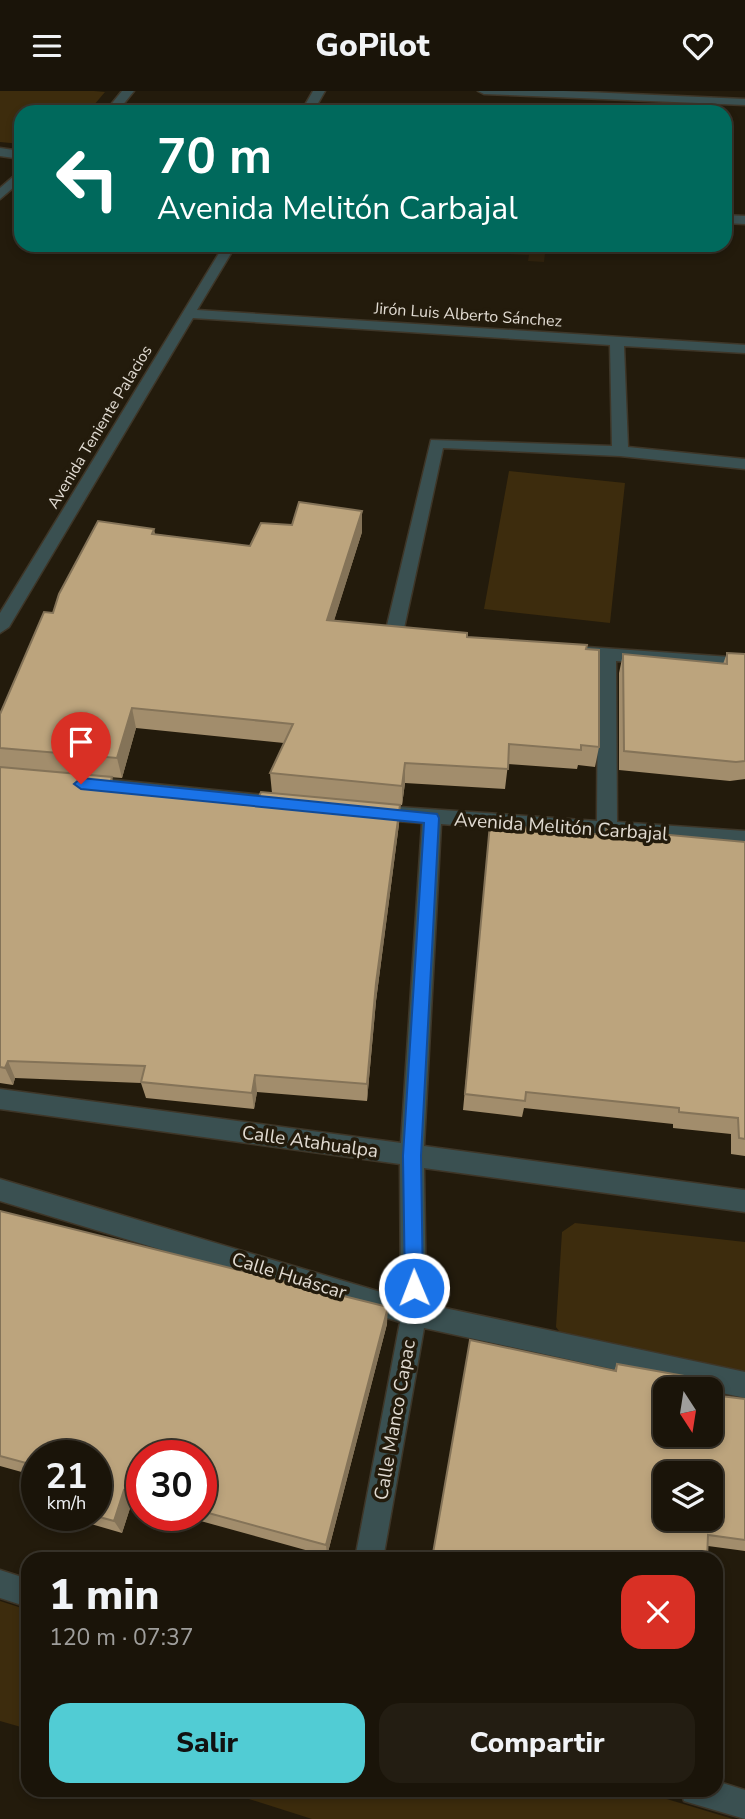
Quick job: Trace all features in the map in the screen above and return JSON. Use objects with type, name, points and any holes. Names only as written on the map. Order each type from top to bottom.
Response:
[{"type":"street","points":[[117,105],[128,91]]},
{"type":"street","points":[[485,92],[745,102]]},
{"type":"street","points":[[0,195],[14,182]]},
{"type":"street","name":"Avenida Teniente Palacios","points":[[0,627],[226,252]]},
{"type":"street","name":"Jirón Luis Alberto Sánchez","points":[[188,314],[745,349]]},
{"type":"street","points":[[617,342],[620,451]]},
{"type":"street","points":[[420,640],[393,638],[436,443],[620,451],[745,464]]},
{"type":"street","points":[[553,651],[745,664]]},
{"type":"street","points":[[607,655],[607,829]]},
{"type":"street","points":[[70,782],[306,806]]},
{"type":"street","name":"Avenida Melitón Carbajal","points":[[348,810],[745,839]]},
{"type":"street","name":"Calle Manco Capac","points":[[370,1552],[414,1314],[412,1156],[432,818]]},
{"type":"street","name":"Calle Atahualpa","points":[[0,1099],[745,1201]]},
{"type":"street","name":"Calle Huáscar","points":[[0,1190],[414,1314],[745,1385]]},
{"type":"street","points":[[0,1584],[21,1591]]},
{"type":"street","points":[[718,1797],[745,1805]]},
{"type":"shaded area","points":[[0,91],[105,92],[94,105],[14,105],[14,143],[0,142]]},
{"type":"shaded area","points":[[545,252],[544,262],[528,261],[529,255],[507,254]]},
{"type":"shaded area","points":[[509,471],[625,483],[610,623],[484,609]]},
{"type":"shaded area","points":[[575,1223],[745,1242],[745,1378],[565,1339],[556,1327],[562,1232]]},
{"type":"shaded area","points":[[0,1601],[21,1608],[21,1727],[0,1721]]},
{"type":"shaded area","points":[[243,1797],[660,1797],[733,1819],[312,1819]]},
{"type":"building","points":[[299,502],[362,511],[327,620],[467,633],[467,637],[587,645],[586,649],[599,650],[599,747],[581,745],[581,750],[509,744],[508,769],[405,763],[402,786],[270,773],[293,724],[132,708],[117,758],[0,748],[0,714],[44,612],[53,613],[59,594],[98,521],[154,529],[152,534],[250,546],[261,523],[292,525]]},
{"type":"building","points":[[727,653],[745,654],[745,761],[624,751],[623,654],[727,664]]},
{"type":"building","points":[[0,767],[112,777],[108,790],[255,805],[261,792],[400,805],[376,983],[367,1084],[255,1075],[252,1093],[141,1082],[145,1066],[8,1061],[5,1068],[0,1067]]},
{"type":"building","points":[[490,824],[606,835],[606,829],[745,842],[745,1139],[739,1138],[738,1118],[679,1112],[679,1108],[526,1092],[525,1101],[465,1094]]},
{"type":"building","points":[[0,1211],[388,1307],[326,1545],[217,1515],[217,1440],[126,1440],[126,1491],[114,1521],[112,1440],[21,1440],[21,1462],[0,1456]]},
{"type":"building","points":[[470,1340],[616,1371],[617,1364],[690,1377],[653,1377],[653,1447],[723,1447],[723,1396],[745,1399],[745,1540],[708,1535],[707,1552],[433,1552]]},
{"type":"route","points":[[81,784],[432,818],[412,1156],[414,1288]]}]
